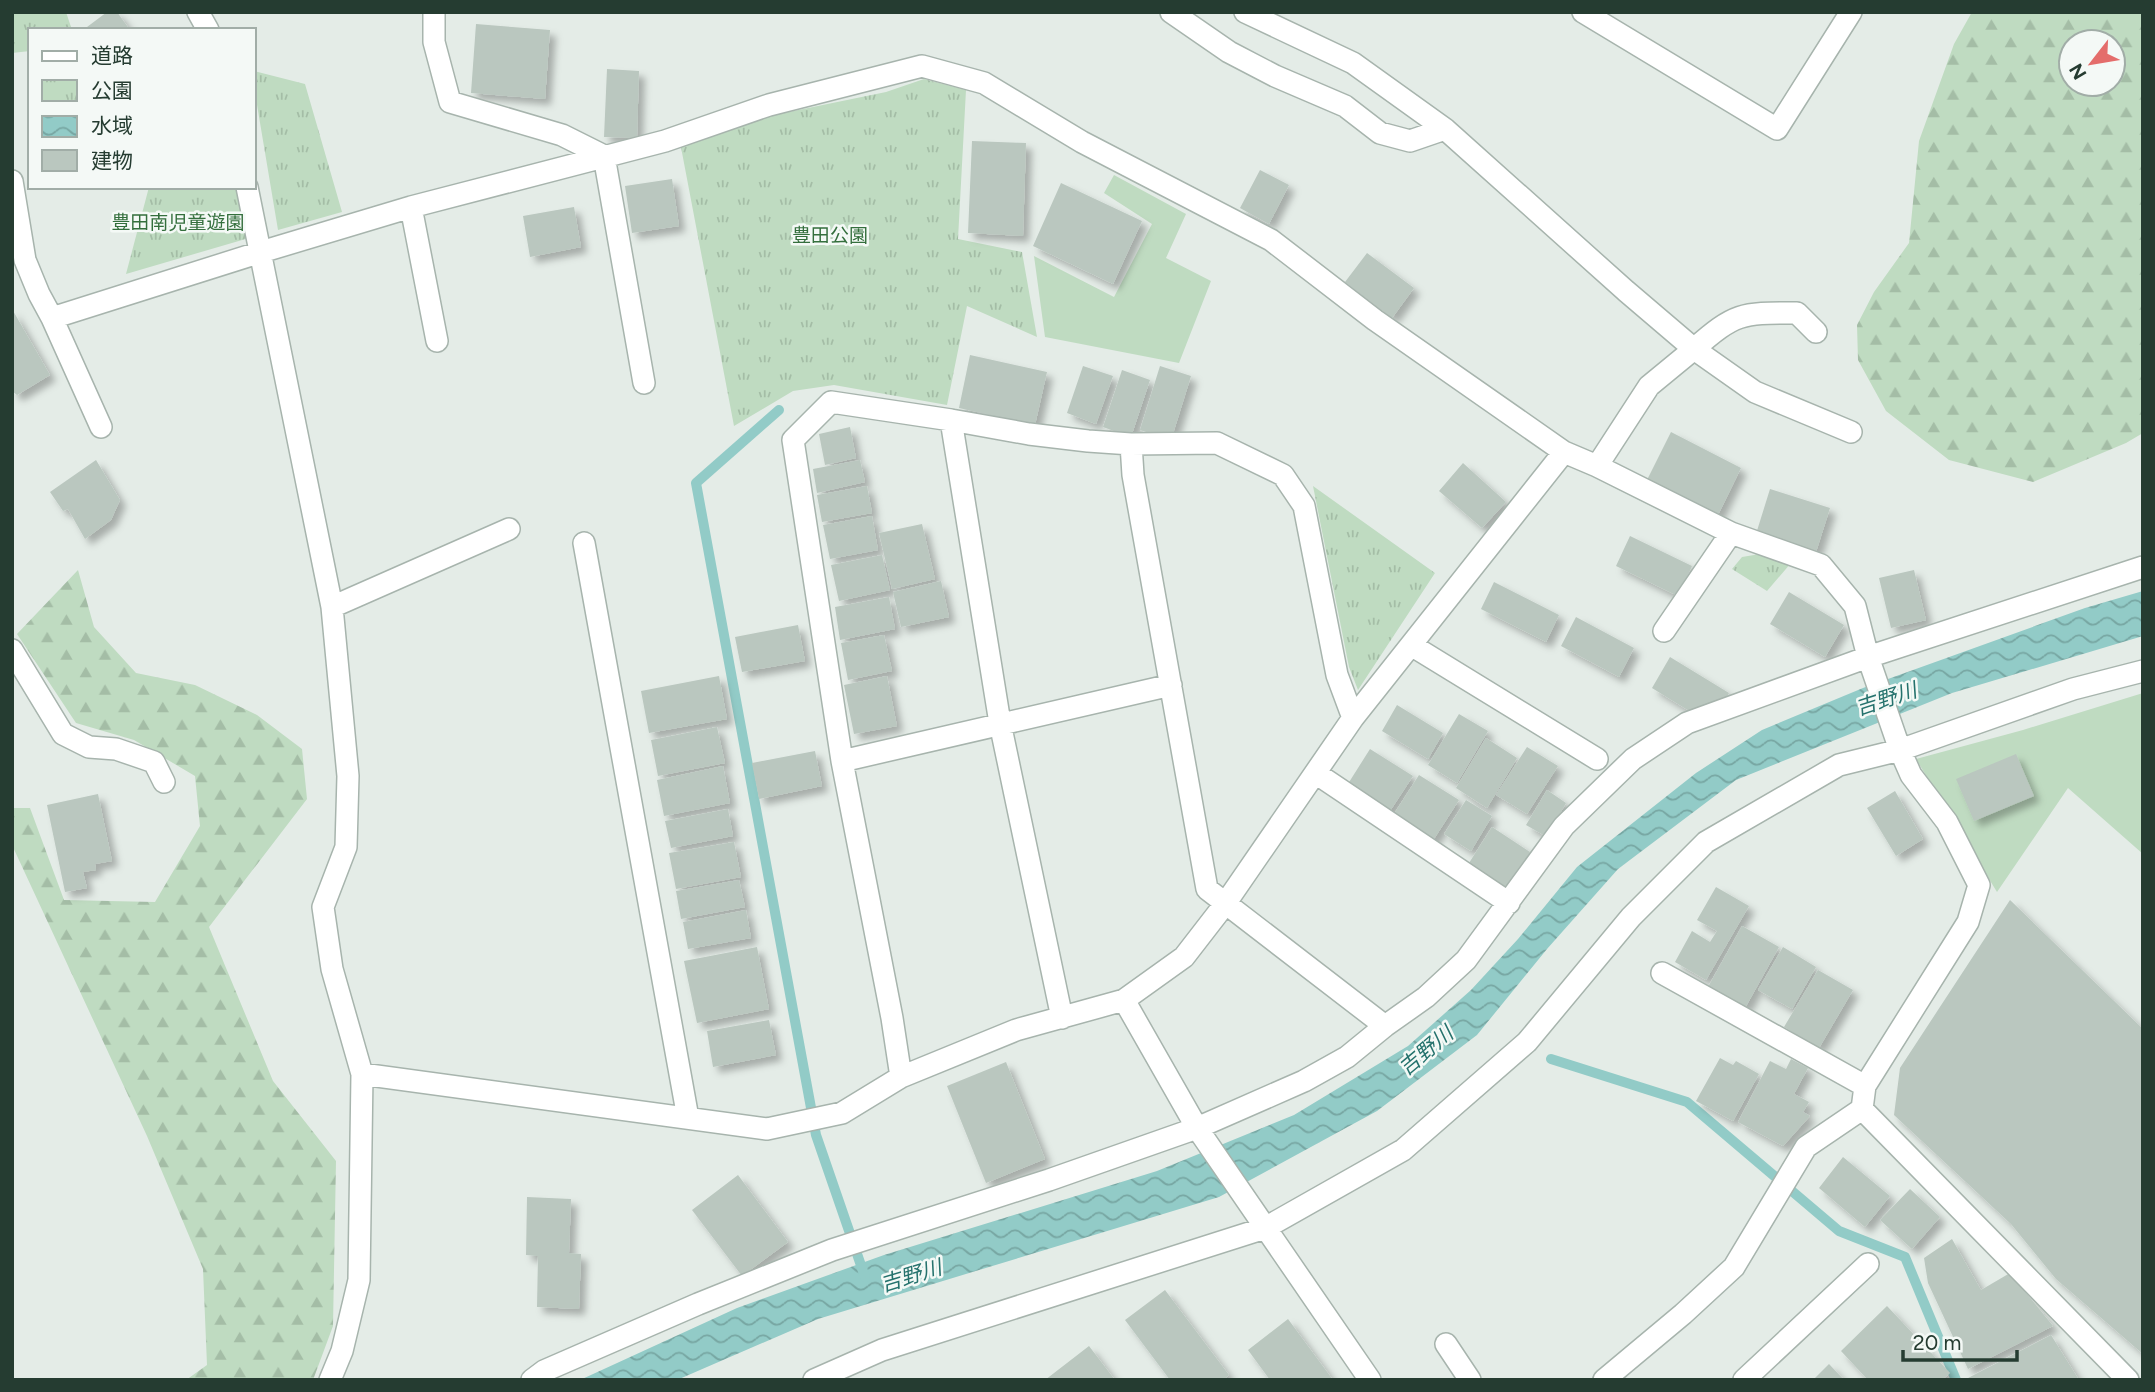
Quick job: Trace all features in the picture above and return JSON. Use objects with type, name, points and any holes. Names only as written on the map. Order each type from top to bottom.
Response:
[{"type":"street","points":[[198,12],[207,28]]},
{"type":"street","points":[[434,12],[434,41],[450,102],[562,135],[604,156]]},
{"type":"street","points":[[1171,12],[1229,52],[1275,76],[1345,106],[1380,133],[1410,141],[1445,130]]},
{"type":"street","points":[[1245,12],[1353,63],[1445,130],[1626,291],[1694,348],[1755,391],[1851,432]]},
{"type":"street","points":[[1583,12],[1777,129],[1851,12]]},
{"type":"street","points":[[52,318],[411,207],[665,141],[769,105],[922,66],[984,83],[1082,142],[1271,240],[1375,320],[1564,452],[1731,533],[1821,565],[1855,606],[1871,664],[1911,775],[1947,821],[1979,885],[1968,922],[1865,1086],[1862,1109],[1806,1147],[1734,1267],[1604,1380]]},
{"type":"street","points":[[604,156],[644,383]]},
{"type":"street","points":[[12,181],[25,260],[102,427]]},
{"type":"street","points":[[247,189],[332,607],[348,776],[346,847],[323,907],[332,969],[362,1074],[359,1280],[342,1351],[330,1380]]},
{"type":"street","points":[[411,207],[437,341]]},
{"type":"street","points":[[1597,466],[1649,386],[1723,324],[1749,313],[1797,313],[1816,332]]},
{"type":"street","points":[[901,1077],[842,761],[793,440],[831,402],[1029,434],[1131,444],[1217,443],[1283,475],[1304,506],[1336,675],[1353,718]]},
{"type":"street","points":[[951,420],[1000,723],[1062,1017]]},
{"type":"street","points":[[1131,444],[1133,475],[1207,890],[1385,1026]]},
{"type":"street","points":[[362,1074],[767,1129],[842,1113],[901,1077],[1016,1030],[1124,1000],[1184,957],[1317,774],[1353,718],[1564,452]]},
{"type":"street","points":[[332,607],[509,529]]},
{"type":"street","points":[[1664,631],[1731,533]]},
{"type":"street","points":[[584,543],[688,1118]]},
{"type":"street","points":[[532,1380],[544,1371],[832,1250],[1049,1180],[1203,1136],[1347,1057],[1426,997],[1466,960],[1564,826],[1633,759],[1687,723],[1871,664],[2143,567]]},
{"type":"street","points":[[1411,645],[1597,759]]},
{"type":"street","points":[[12,650],[63,734],[89,747],[116,748],[155,762],[164,782]]},
{"type":"street","points":[[814,1380],[882,1350],[1265,1228],[1403,1150],[1527,1041],[1631,917],[1706,842],[1839,765],[1900,750],[2073,689],[2143,671]]},
{"type":"street","points":[[842,761],[1171,685]]},
{"type":"street","points":[[1317,774],[1509,903]]},
{"type":"street","points":[[1662,973],[1865,1086]]},
{"type":"street","points":[[1124,1000],[1203,1136],[1370,1380]]},
{"type":"street","points":[[1862,1109],[2128,1380]]},
{"type":"street","points":[[1744,1380],[1868,1264]]},
{"type":"street","points":[[1446,1344],[1469,1380]]},
{"type":"green space","points":[[12,12],[66,12],[71,28],[28,28],[28,51],[12,53]]},
{"type":"green space","points":[[1972,12],[2143,12],[2143,433],[2126,443],[2033,482],[1949,460],[1886,411],[1858,360],[1857,325],[1874,292],[1909,243],[1919,141],[1954,44]]},
{"type":"green space","points":[[256,72],[305,84],[342,212],[278,230],[256,99]]},
{"type":"green space","name":"豊田公園","points":[[924,79],[966,90],[958,239],[1022,252],[1037,337],[967,306],[947,405],[834,385],[793,391],[734,426],[680,142],[774,115],[886,92]]},
{"type":"green space","points":[[1114,175],[1186,214],[1166,258],[1211,281],[1179,363],[1045,337],[1034,256],[1114,297],[1152,224],[1104,193]]},
{"type":"green space","name":"豊田南児童遊園","points":[[148,189],[237,189],[249,238],[126,274]]},
{"type":"green space","points":[[1313,486],[1435,573],[1358,690],[1349,667]]},
{"type":"green space","points":[[1766,553],[1791,563],[1767,591],[1732,569],[1742,557]]},
{"type":"green space","points":[[78,570],[94,627],[136,673],[195,685],[257,715],[302,749],[307,799],[209,927],[273,1081],[336,1161],[333,1326],[313,1380],[186,1380],[207,1365],[203,1269],[147,1136],[12,845],[12,808],[30,808],[64,900],[155,902],[200,826],[195,776],[134,740],[76,723],[17,634]]},
{"type":"green space","points":[[2143,693],[2143,854],[2068,788],[1997,892],[1916,759]]},
{"type":"water","name":"吉野川","points":[[2143,591],[2143,636],[1952,693],[1736,780],[1618,869],[1547,949],[1477,1035],[1377,1111],[1219,1197],[818,1319],[677,1380],[580,1380],[737,1308],[884,1255],[1157,1171],[1294,1115],[1408,1046],[1471,990],[1518,939],[1577,867],[1696,773],[1762,730],[1863,688],[2085,608]]},
{"type":"building","points":[[107,12],[117,12],[129,28],[86,28]]},
{"type":"building","points":[[476,24],[550,30],[545,99],[471,93]]},
{"type":"building","points":[[607,69],[639,71],[637,138],[604,137]]},
{"type":"building","points":[[972,141],[1026,143],[1023,236],[968,233]]},
{"type":"building","points":[[1260,170],[1289,185],[1269,224],[1240,208]]},
{"type":"building","points":[[672,179],[679,226],[632,233],[625,186]]},
{"type":"building","points":[[1061,183],[1142,221],[1113,284],[1033,246]]},
{"type":"building","points":[[574,207],[581,247],[530,257],[523,216]]},
{"type":"building","points":[[1367,253],[1414,288],[1392,318],[1345,282]]},
{"type":"building","points":[[12,309],[50,375],[17,395],[12,391]]},
{"type":"building","points":[[970,355],[1047,372],[1035,425],[959,408]]},
{"type":"building","points":[[1083,366],[1113,376],[1096,424],[1067,413]]},
{"type":"building","points":[[1160,366],[1191,376],[1171,440],[1140,430]]},
{"type":"building","points":[[1122,370],[1150,380],[1131,437],[1103,427]]},
{"type":"building","points":[[850,427],[856,458],[825,465],[819,434]]},
{"type":"building","points":[[1671,432],[1741,468],[1717,517],[1646,482]]},
{"type":"building","points":[[96,460],[120,500],[111,520],[85,539],[68,509],[63,511],[50,492]]},
{"type":"building","points":[[860,460],[865,482],[817,493],[813,469]]},
{"type":"building","points":[[1463,463],[1506,502],[1482,528],[1439,491]]},
{"type":"building","points":[[867,486],[872,513],[822,522],[817,495]]},
{"type":"building","points":[[1770,489],[1830,508],[1816,552],[1756,534]]},
{"type":"building","points":[[872,516],[878,550],[830,559],[823,525]]},
{"type":"building","points":[[922,524],[935,579],[892,589],[879,533]]},
{"type":"building","points":[[1630,536],[1692,566],[1678,596],[1616,566]]},
{"type":"building","points":[[882,555],[890,590],[839,601],[831,565]]},
{"type":"building","points":[[1914,570],[1926,620],[1891,628],[1879,578]]},
{"type":"building","points":[[941,581],[949,617],[901,627],[893,592]]},
{"type":"building","points":[[1494,582],[1559,615],[1546,642],[1481,609]]},
{"type":"building","points":[[1789,592],[1844,625],[1825,657],[1770,624]]},
{"type":"building","points":[[889,597],[895,629],[840,640],[835,607]]},
{"type":"building","points":[[1576,617],[1634,648],[1619,677],[1561,646]]},
{"type":"building","points":[[798,625],[805,661],[742,672],[735,637]]},
{"type":"building","points":[[884,635],[892,671],[848,680],[841,643]]},
{"type":"building","points":[[1670,657],[1729,693],[1725,700],[1691,712],[1652,688]]},
{"type":"building","points":[[719,676],[727,719],[649,733],[641,691]]},
{"type":"building","points":[[887,676],[897,726],[854,734],[844,685]]},
{"type":"building","points":[[1397,705],[1443,733],[1428,759],[1382,731]]},
{"type":"building","points":[[1459,714],[1488,731],[1457,783],[1428,765]]},
{"type":"building","points":[[717,727],[725,763],[658,776],[651,740]]},
{"type":"building","points":[[1486,738],[1517,758],[1487,808],[1456,788]]},
{"type":"building","points":[[1527,747],[1558,766],[1527,814],[1496,795]]},
{"type":"building","points":[[1370,749],[1413,776],[1388,814],[1346,787]]},
{"type":"building","points":[[815,751],[822,786],[759,799],[752,763]]},
{"type":"building","points":[[2016,754],[2034,796],[1974,821],[1956,779]]},
{"type":"building","points":[[723,766],[730,803],[664,816],[657,780]]},
{"type":"building","points":[[1419,775],[1459,800],[1432,842],[1392,817]]},
{"type":"building","points":[[1547,790],[1566,803],[1547,837],[1526,825]]},
{"type":"building","points":[[1895,791],[1923,839],[1896,856],[1867,808]]},
{"type":"building","points":[[98,794],[112,861],[95,864],[96,870],[83,872],[87,888],[65,892],[47,805]]},
{"type":"building","points":[[1466,800],[1492,816],[1471,851],[1444,834]]},
{"type":"building","points":[[728,809],[733,836],[671,848],[665,821]]},
{"type":"building","points":[[1492,827],[1530,852],[1507,888],[1469,863]]},
{"type":"building","points":[[734,842],[741,877],[676,889],[669,853]]},
{"type":"building","points":[[739,880],[745,907],[681,919],[676,891]]},
{"type":"building","points":[[1716,887],[1749,906],[1706,980],[1675,962],[1692,931],[1710,942],[1717,931],[1697,920]]},
{"type":"building","points":[[2010,900],[2143,1029],[2143,1354],[2056,1279],[2011,1224],[1894,1115],[1900,1068]]},
{"type":"building","points":[[746,910],[751,938],[688,949],[683,922]]},
{"type":"building","points":[[1742,926],[1779,947],[1745,1008],[1708,987]]},
{"type":"building","points":[[757,947],[769,1009],[697,1023],[684,961]]},
{"type":"building","points":[[1783,947],[1816,967],[1792,1009],[1758,990]]},
{"type":"building","points":[[1818,970],[1853,990],[1819,1048],[1784,1027]]},
{"type":"building","points":[[769,1020],[776,1055],[713,1067],[707,1031]]},
{"type":"building","points":[[1720,1058],[1733,1065],[1736,1061],[1759,1074],[1733,1121],[1696,1101]]},
{"type":"building","points":[[1791,1059],[1808,1068],[1794,1094],[1809,1102],[1803,1112],[1810,1116],[1783,1146],[1738,1122],[1770,1061],[1786,1069]]},
{"type":"building","points":[[1006,1062],[1045,1159],[986,1183],[947,1086]]},
{"type":"building","points":[[1843,1157],[1890,1196],[1865,1227],[1819,1188]]},
{"type":"building","points":[[738,1175],[788,1242],[742,1276],[692,1210]]},
{"type":"building","points":[[1910,1189],[1940,1217],[1912,1249],[1880,1220]]},
{"type":"building","points":[[527,1197],[571,1199],[569,1253],[581,1254],[579,1309],[537,1307],[538,1256],[526,1255]]},
{"type":"building","points":[[1952,1239],[1981,1290],[2010,1273],[2053,1326],[1968,1369],[1928,1283],[1924,1258]]},
{"type":"building","points":[[1165,1290],[1229,1375],[1223,1380],[1170,1380],[1125,1320]]},
{"type":"building","points":[[1887,1306],[1950,1373],[1942,1380],[1868,1380],[1841,1351]]},
{"type":"building","points":[[1288,1319],[1333,1380],[1270,1380],[1248,1350]]},
{"type":"building","points":[[2051,1335],[2079,1380],[1969,1380],[1968,1378]]},
{"type":"building","points":[[1089,1346],[1115,1380],[1045,1380]]},
{"type":"building","points":[[1829,1364],[1844,1380],[1813,1380]]},
{"type":"waterway","points":[[779,410],[696,483],[816,1135],[865,1277]]},
{"type":"waterway","points":[[1551,1059],[1687,1102],[1839,1231],[1905,1257],[1956,1380]]}]
